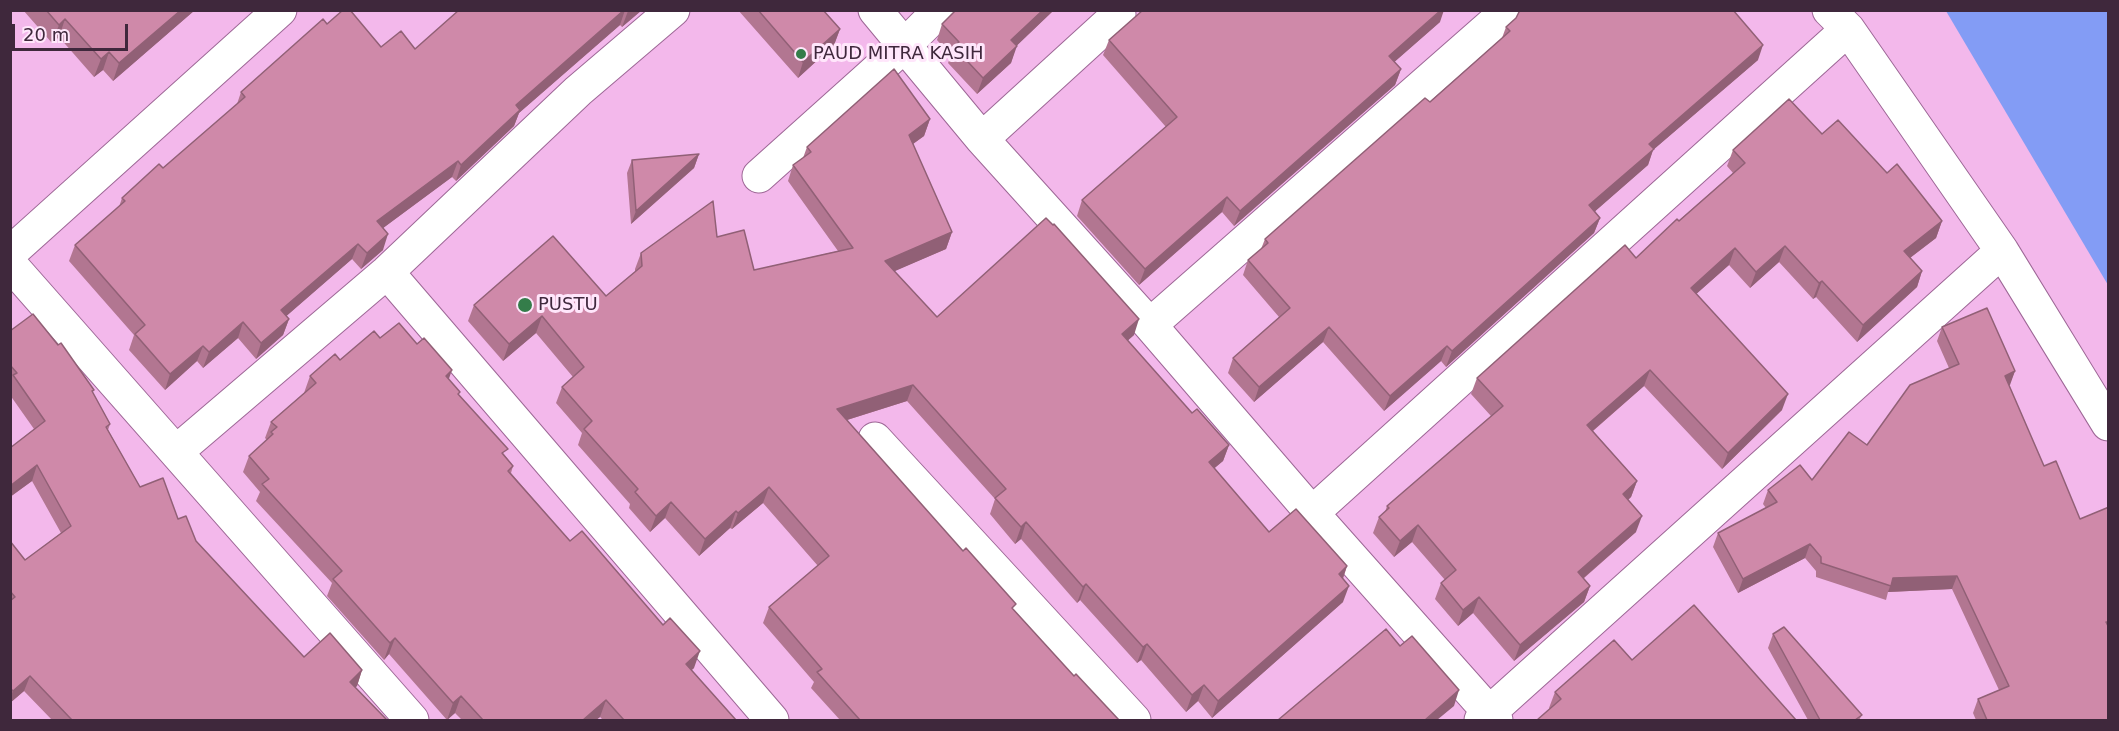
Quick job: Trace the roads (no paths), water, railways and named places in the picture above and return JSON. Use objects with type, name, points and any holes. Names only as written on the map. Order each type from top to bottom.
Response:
[{"type":"street","points":[[10,253],[280,10]]},
{"type":"street","points":[[176,452],[387,272],[578,91],[673,10]]},
{"type":"street","points":[[875,10],[982,139],[1150,325],[1488,718],[2002,251]]},
{"type":"street","points":[[759,176],[904,46],[940,10]]},
{"type":"street","points":[[1150,325],[1494,23],[1502,10]]},
{"type":"street","points":[[982,139],[1119,14]]},
{"type":"street","points":[[1312,513],[1838,20],[2002,251],[2109,424]]},
{"type":"street","points":[[10,264],[412,720]]},
{"type":"street","points":[[387,272],[772,720]]},
{"type":"street","points":[[875,439],[1134,720]]},
{"type":"water","points":[[1946,11],[2108,11],[2108,285]]},
{"type":"place","name":"PAUD MITRA KASIH","points":[[801,54]]},
{"type":"place","name":"PUSTU","points":[[525,305]]}]
